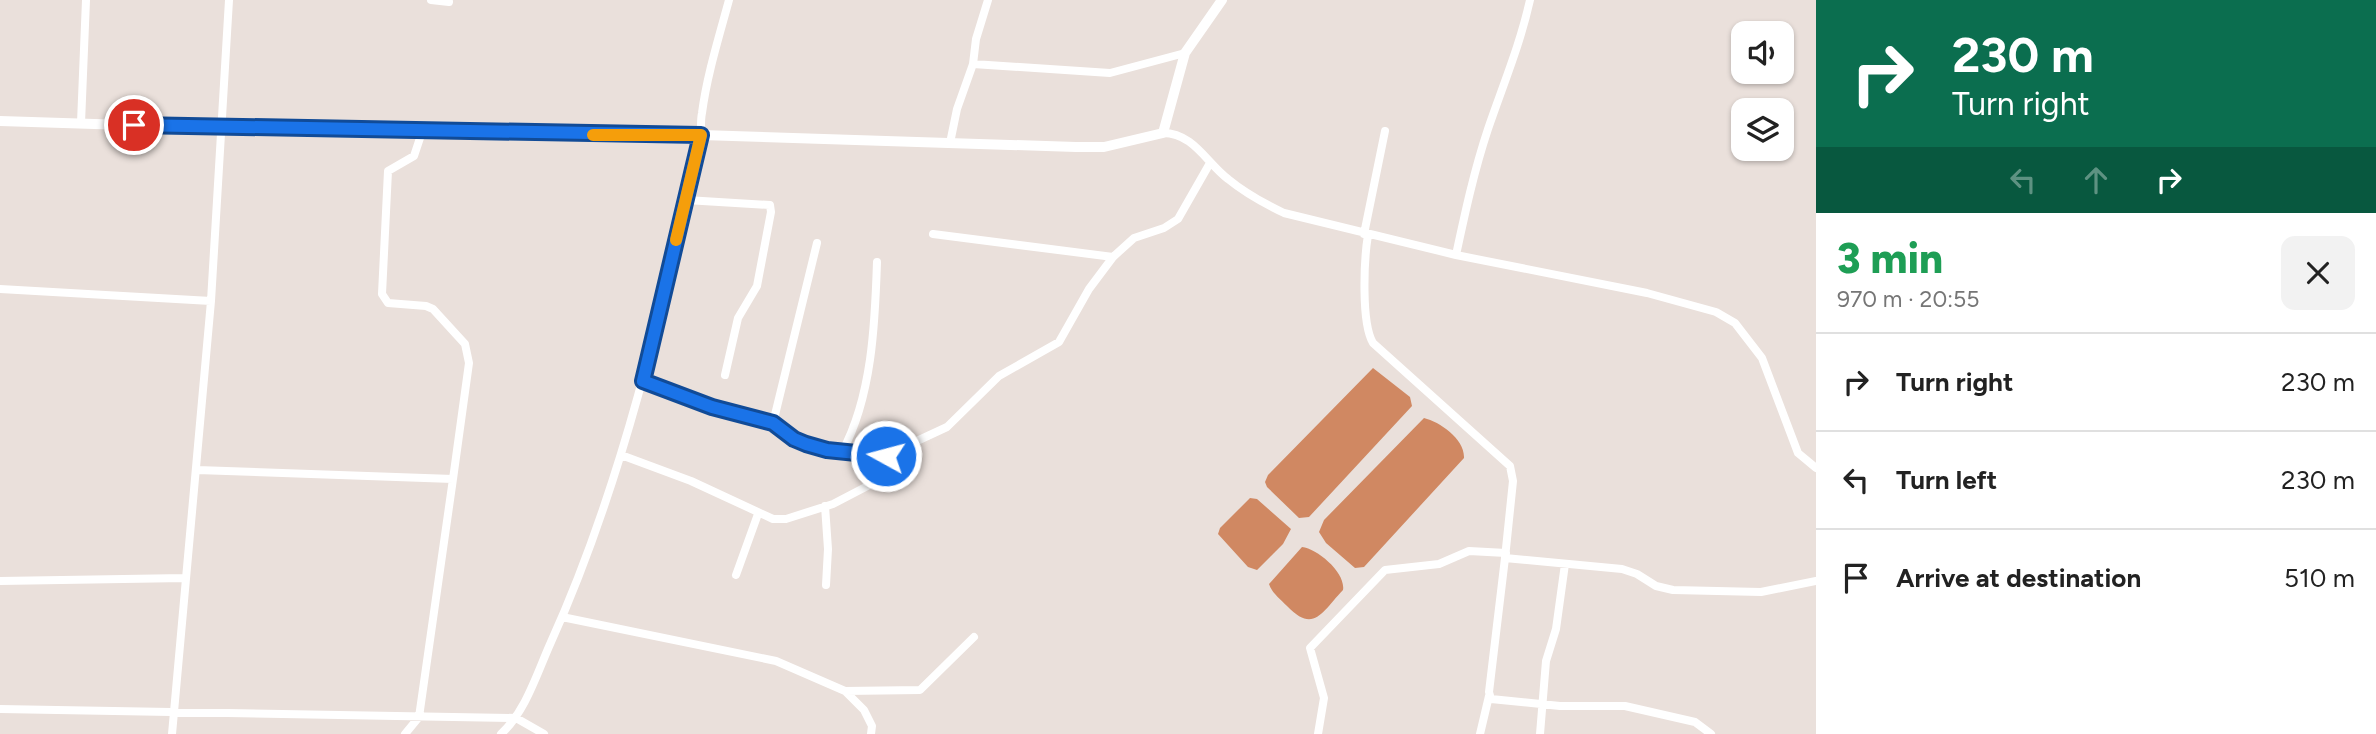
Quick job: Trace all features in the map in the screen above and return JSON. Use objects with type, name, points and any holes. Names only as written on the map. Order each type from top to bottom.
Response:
[{"type":"street","points":[[80,123],[86,0]]},
{"type":"street","points":[[172,734],[211,301],[229,0]]},
{"type":"street","points":[[431,0],[449,2]]},
{"type":"street","points":[[507,734],[562,617],[621,455],[643,381],[686,200],[701,135],[702,113],[729,0]]},
{"type":"street","points":[[950,143],[957,109],[973,64],[975,39],[988,0]]},
{"type":"street","points":[[1456,256],[1470,189],[1489,127],[1518,51],[1530,0]]},
{"type":"street","points":[[1163,133],[1185,53],[1218,1]]},
{"type":"street","points":[[973,64],[1110,72],[1185,53]]},
{"type":"street","points":[[0,121],[220,128],[701,135],[1104,147],[1163,133],[1184,136],[1210,163],[1258,201],[1284,212],[1456,256],[1647,293],[1700,307],[1725,317],[1747,335],[1762,358],[1797,453],[1816,468]]},
{"type":"street","points":[[1385,131],[1366,234],[1364,263],[1367,333],[1373,343],[1510,466],[1513,481],[1489,695],[1480,734]]},
{"type":"street","points":[[405,734],[419,717],[469,363],[465,344],[433,309],[383,301],[388,171],[415,156],[422,132]]},
{"type":"street","points":[[621,455],[691,481],[758,514],[786,519],[825,506],[879,480],[898,458],[919,440],[947,426],[999,376],[1059,342],[1089,289],[1114,257],[1134,238],[1164,228],[1178,219],[1210,163]]},
{"type":"street","points":[[686,200],[767,203],[771,212],[757,286],[738,318],[725,375]]},
{"type":"street","points":[[933,234],[1114,257]]},
{"type":"street","points":[[773,423],[817,243]]},
{"type":"street","points":[[842,452],[855,428],[863,391],[876,308],[877,262]]},
{"type":"street","points":[[0,289],[211,301]]},
{"type":"street","points":[[643,381],[712,407],[773,423],[794,439],[842,452],[898,458]]},
{"type":"street","points":[[197,470],[453,479]]},
{"type":"street","points":[[825,506],[828,549],[826,586]]},
{"type":"street","points":[[736,575],[758,514]]},
{"type":"street","points":[[1318,734],[1324,698],[1310,648],[1385,570],[1439,564],[1469,551],[1622,569],[1637,574],[1656,586],[1673,590],[1761,592],[1816,581]]},
{"type":"street","points":[[1540,734],[1546,661],[1556,629],[1565,564]]},
{"type":"street","points":[[0,581],[185,578]]},
{"type":"street","points":[[562,617],[776,661],[845,691],[864,710],[872,726],[871,734]]},
{"type":"street","points":[[845,691],[919,690],[974,638]]},
{"type":"street","points":[[1489,695],[1494,700],[1542,705],[1625,706],[1695,722],[1711,734]]},
{"type":"street","points":[[0,709],[174,710],[514,721],[544,734]]},
{"type":"street","points":[[501,734],[514,721]]},
{"type":"shaded area","points":[[1373,368],[1410,397],[1412,406],[1309,517],[1299,518],[1267,487],[1265,482],[1268,475]]},
{"type":"shaded area","points":[[1424,418],[1437,423],[1456,438],[1464,458],[1364,567],[1355,568],[1326,543],[1319,532],[1324,520]]},
{"type":"shaded area","points":[[1250,498],[1257,499],[1291,529],[1283,544],[1257,570],[1248,567],[1218,534],[1220,528]]},
{"type":"shaded area","points":[[1302,547],[1316,552],[1330,563],[1343,583],[1343,590],[1329,606],[1311,619],[1296,614],[1276,596],[1269,584]]},
{"type":"slow traffic","points":[[593,135],[701,135],[676,240]]},
{"type":"route","points":[[134,125],[701,135],[643,381],[712,407],[773,423],[794,439],[806,444],[827,450],[886,456]]}]
